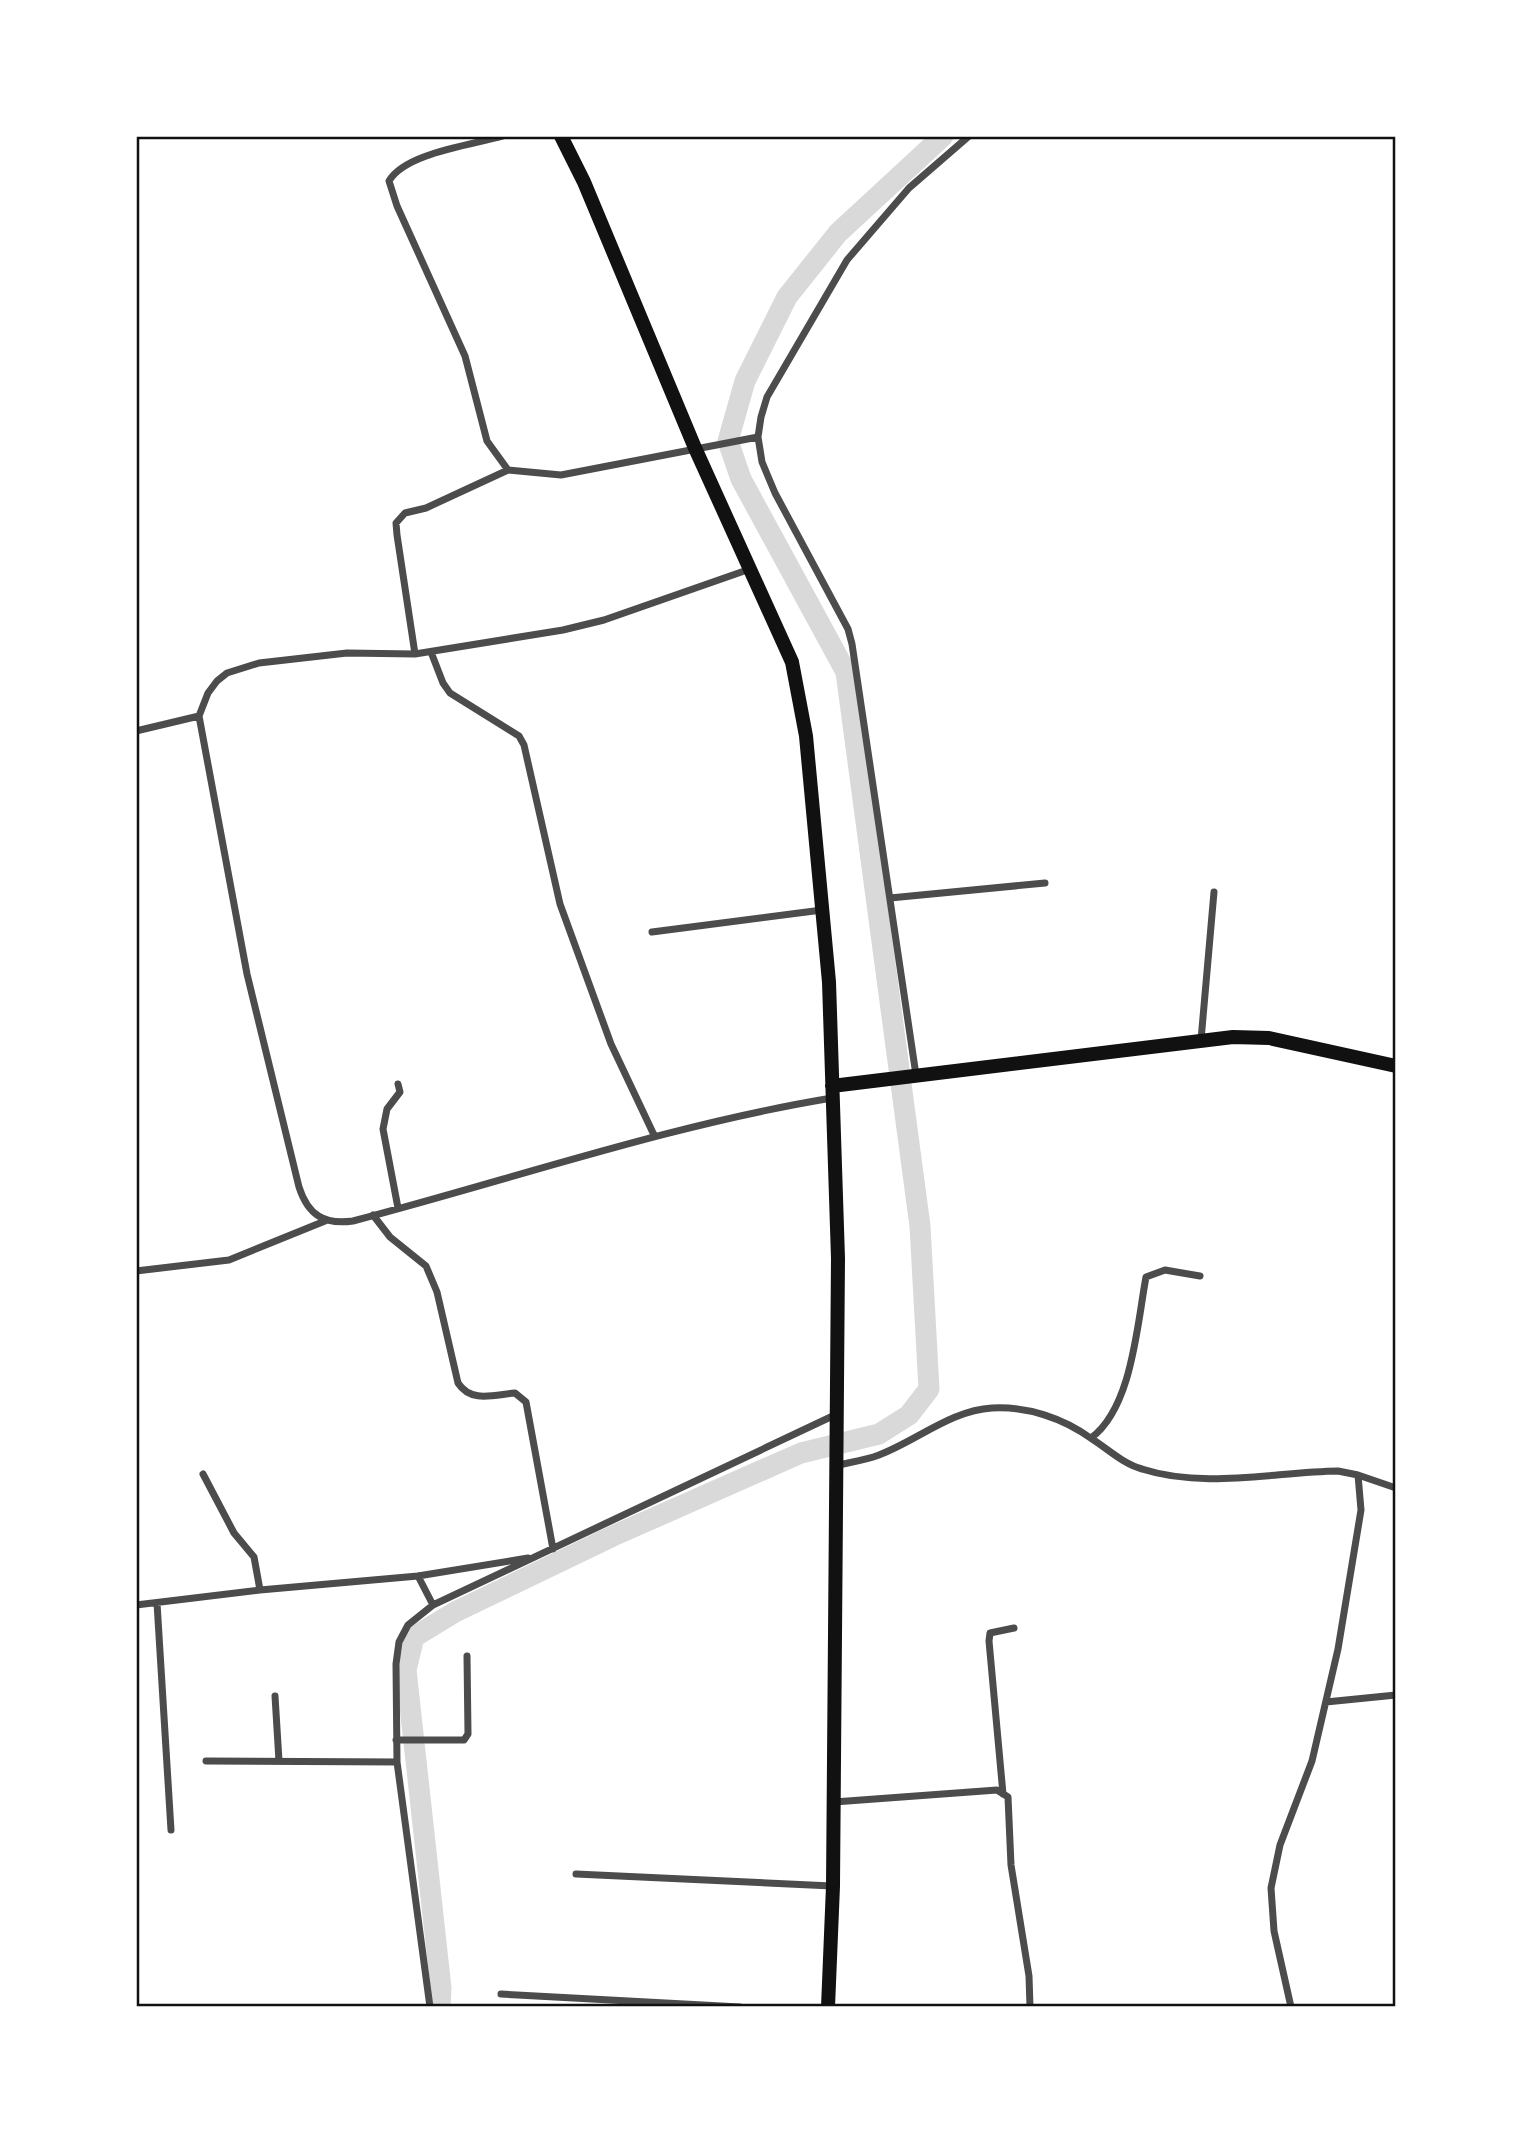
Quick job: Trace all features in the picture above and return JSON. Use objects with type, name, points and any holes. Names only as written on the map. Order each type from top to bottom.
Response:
[{"type":"main road","points":[[561,136],[584,182],[695,448],[792,662],[806,736],[829,982],[838,1258],[833,1886],[828,2007]]},
{"type":"main road","points":[[832,1092],[886,1080],[1201,1041],[1269,1038],[1395,1066]]},
{"type":"street","points":[[503,136],[418,159],[395,171],[389,181],[397,206],[466,356],[487,441],[508,470]]},
{"type":"street","points":[[910,1077],[890,898],[852,644],[848,629],[775,493],[762,462],[758,437],[768,397],[847,260],[909,188],[969,136]]},
{"type":"street","points":[[415,654],[396,523],[405,513],[426,508],[508,470],[562,475],[758,437]]},
{"type":"street","points":[[750,569],[579,627],[415,654],[347,653],[259,663],[240,668],[227,673],[212,687],[202,704],[199,716],[247,974],[299,1187],[312,1214],[326,1221],[339,1223],[654,1135],[832,1092]]},
{"type":"street","points":[[431,652],[443,683],[450,693],[519,736],[524,745],[559,904],[609,1038],[654,1135]]},
{"type":"street","points":[[136,731],[199,716]]},
{"type":"street","points":[[890,898],[1045,883]]},
{"type":"street","points":[[1201,1041],[1214,892]]},
{"type":"street","points":[[652,932],[823,910]]},
{"type":"street","points":[[398,1084],[400,1092],[387,1109],[383,1129],[398,1208]]},
{"type":"street","points":[[373,1215],[390,1237],[426,1266],[437,1292],[458,1382],[464,1392],[471,1397],[515,1393],[526,1402],[553,1549]]},
{"type":"street","points":[[136,1271],[221,1262],[326,1221]]},
{"type":"street","points":[[1091,1438],[1104,1428],[1125,1386],[1146,1277],[1165,1270],[1200,1276]]},
{"type":"street","points":[[838,1459],[877,1456],[966,1413],[990,1408],[1023,1408],[1048,1416],[1091,1438],[1138,1469],[1167,1476],[1206,1479],[1338,1471],[1358,1475],[1395,1489]]},
{"type":"street","points":[[430,2007],[397,1762],[400,1740],[399,1642],[408,1625],[433,1605],[838,1420]]},
{"type":"street","points":[[203,1474],[234,1533],[254,1557],[260,1590]]},
{"type":"street","points":[[1291,2007],[1275,1931],[1271,1888],[1280,1845],[1312,1761],[1338,1649],[1361,1510],[1358,1475]]},
{"type":"street","points":[[136,1605],[260,1590],[418,1576],[539,1556]]},
{"type":"street","points":[[418,1576],[433,1605]]},
{"type":"street","points":[[157,1603],[171,1830]]},
{"type":"street","points":[[1000,1792],[989,1641],[990,1633],[1014,1628]]},
{"type":"street","points":[[400,1740],[458,1742],[468,1734],[467,1656]]},
{"type":"street","points":[[1325,1702],[1395,1695]]},
{"type":"street","points":[[275,1696],[279,1761]]},
{"type":"street","points":[[206,1761],[397,1762]]},
{"type":"street","points":[[834,1802],[979,1792],[1000,1792],[1008,1797],[1011,1865],[1029,1976],[1030,2007]]},
{"type":"street","points":[[576,1874],[833,1886]]},
{"type":"street","points":[[501,1994],[740,2007]]},
{"type":"waterway","points":[[440,2007],[441,1988],[406,1670],[414,1637],[455,1612],[613,1536],[801,1453],[879,1434],[909,1415],[929,1389],[920,1226],[846,672],[741,479],[728,441],[745,381],[787,297],[838,233],[943,136]]}]
